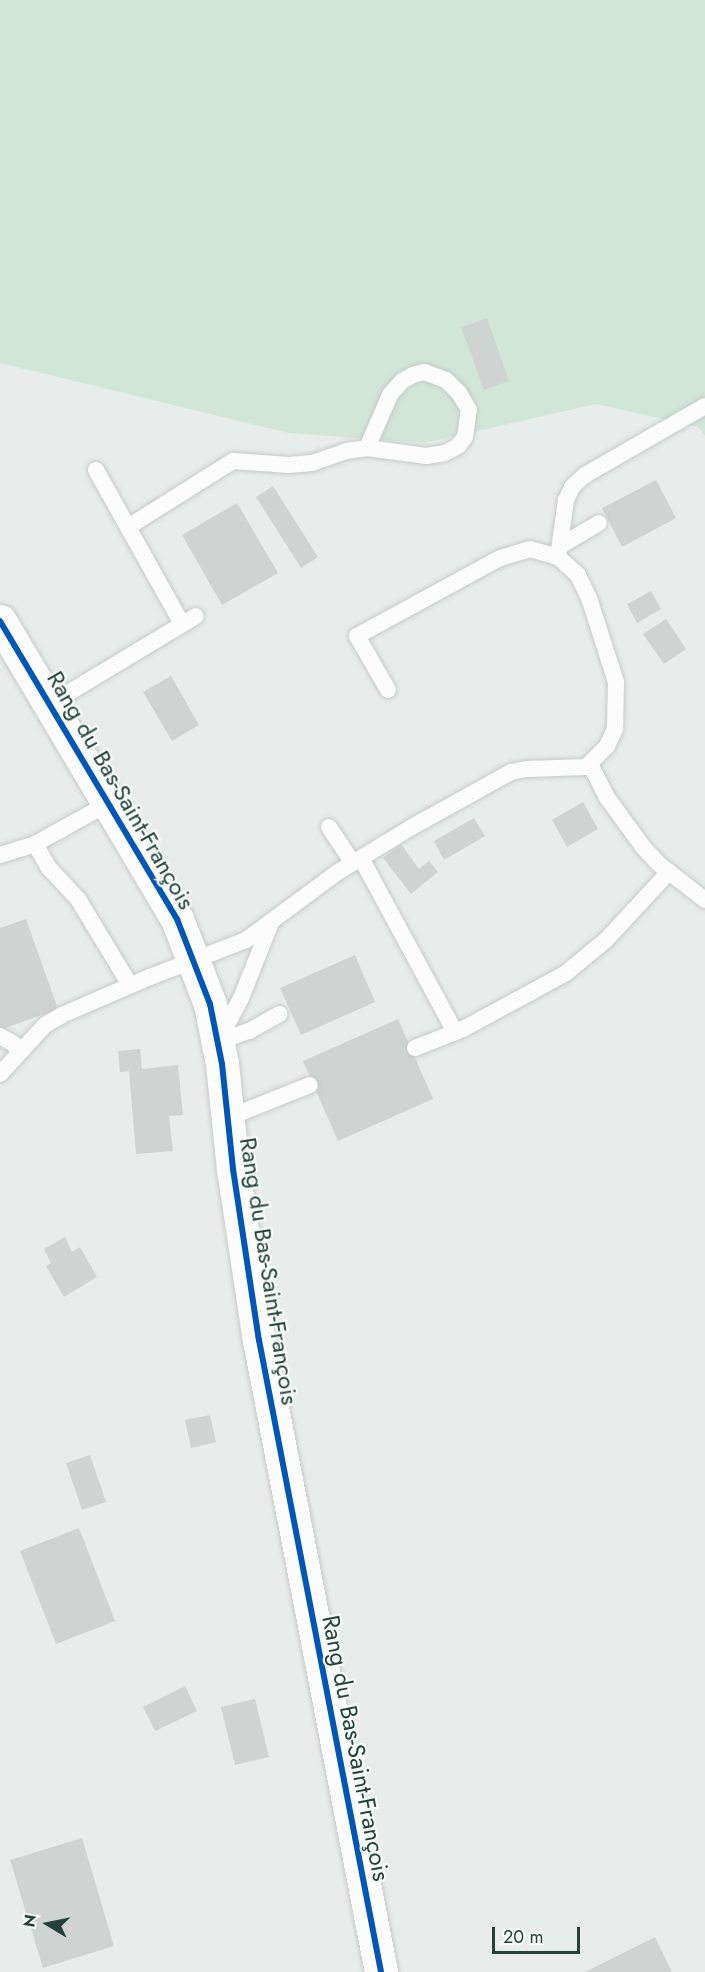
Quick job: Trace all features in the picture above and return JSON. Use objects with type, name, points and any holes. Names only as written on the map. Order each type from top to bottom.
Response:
[{"type":"street","name":"Rang du Bas-Saint-François","points":[[0,621],[177,919],[210,1004],[218,1041],[259,1340],[381,1972]]},
{"type":"lane","points":[[128,527],[233,461],[289,465],[312,463],[346,451],[367,448],[426,456],[445,453],[458,446],[465,437],[469,410],[459,393],[446,380],[424,372],[413,375],[402,381],[390,395],[367,448]]},
{"type":"lane","points":[[0,1074],[45,1025],[130,985],[246,940],[270,925],[357,860],[511,772],[527,769],[572,769],[591,764],[607,746],[615,729],[616,682],[585,590],[578,575],[559,551],[566,500],[573,487],[585,475],[705,406]]},
{"type":"lane","points":[[50,704],[189,620],[128,527],[96,470]]},
{"type":"lane","points":[[388,690],[357,636],[512,552],[530,549],[559,551],[599,523]]},
{"type":"lane","points":[[591,764],[606,796],[643,847],[669,872],[705,900]]},
{"type":"lane","points":[[0,855],[35,844],[109,803]]},
{"type":"lane","points":[[329,827],[357,860],[455,1032]]},
{"type":"lane","points":[[35,844],[49,868],[78,899],[130,985]]},
{"type":"lane","points":[[415,1048],[455,1032],[542,988],[587,958],[669,872]]},
{"type":"lane","points":[[218,1041],[241,998],[270,925]]},
{"type":"lane","points":[[218,1041],[249,1031],[280,1014]]},
{"type":"lane","points":[[0,1036],[14,1044],[19,1052]]},
{"type":"lane","points":[[227,1118],[310,1085]]},
{"type":"green space","points":[[0,0],[705,0],[705,436],[698,427],[596,404],[424,443],[289,433],[0,363]]},
{"type":"building","points":[[487,318],[509,381],[484,390],[461,327]]},
{"type":"building","points":[[656,480],[676,518],[622,547],[602,508]]},
{"type":"building","points":[[273,486],[318,557],[301,568],[256,497]]},
{"type":"building","points":[[237,503],[278,573],[222,605],[182,535]]},
{"type":"building","points":[[651,591],[661,609],[637,623],[627,604]]},
{"type":"building","points":[[666,619],[686,649],[664,664],[643,634]]},
{"type":"building","points":[[171,676],[199,725],[172,741],[143,692]]},
{"type":"building","points":[[583,802],[598,829],[567,847],[552,820]]},
{"type":"building","points":[[474,818],[485,836],[444,860],[434,841]]},
{"type":"building","points":[[401,844],[419,869],[429,861],[438,872],[411,894],[383,858]]},
{"type":"building","points":[[26,919],[58,1009],[0,1030],[0,928]]},
{"type":"building","points":[[355,955],[375,1002],[301,1035],[280,988]]},
{"type":"building","points":[[398,1019],[433,1099],[338,1141],[303,1061]]},
{"type":"building","points":[[140,1049],[142,1069],[178,1065],[183,1115],[169,1116],[173,1151],[136,1154],[129,1071],[120,1072],[118,1051]]},
{"type":"building","points":[[65,1237],[72,1252],[80,1247],[97,1277],[64,1297],[46,1266],[51,1263],[44,1249]]},
{"type":"building","points":[[210,1415],[216,1442],[191,1448],[185,1420]]},
{"type":"building","points":[[90,1455],[106,1502],[82,1510],[66,1463]]},
{"type":"building","points":[[79,1528],[115,1621],[56,1644],[20,1551]]},
{"type":"building","points":[[185,1686],[197,1711],[155,1731],[143,1707]]},
{"type":"building","points":[[255,1699],[269,1757],[235,1765],[221,1707]]},
{"type":"building","points":[[82,1838],[114,1946],[43,1968],[10,1860]]},
{"type":"building","points":[[655,1937],[672,1972],[585,1972]]},
{"type":"cycle path","points":[[0,621],[177,919],[210,1004],[222,1064],[233,1169],[259,1340],[381,1972]]}]
